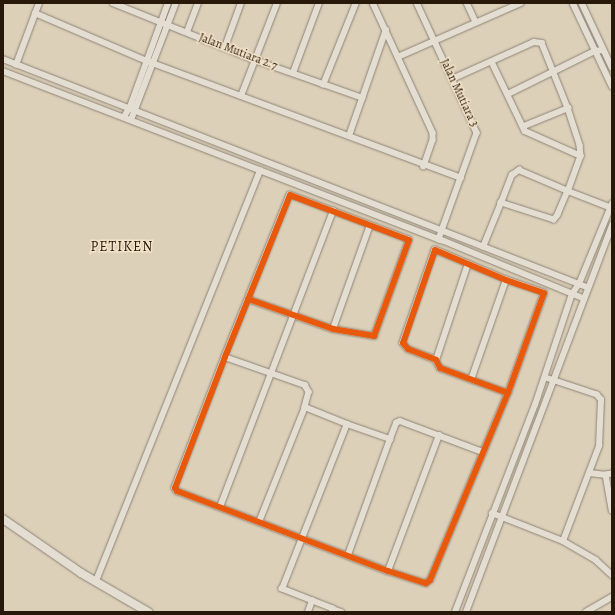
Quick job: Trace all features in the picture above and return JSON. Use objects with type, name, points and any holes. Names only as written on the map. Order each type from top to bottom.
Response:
[{"type":"main road","points":[[3,520],[96,581],[148,612]]},
{"type":"street","points":[[16,65],[39,3]]},
{"type":"street","name":"Jalan Mutiara 2.7","points":[[113,3],[124,5],[161,23],[255,60],[363,98]]},
{"type":"street","points":[[124,117],[130,107],[168,3]]},
{"type":"street","points":[[131,120],[137,110],[176,3]]},
{"type":"street","points":[[187,32],[198,3]]},
{"type":"street","points":[[225,47],[241,3]]},
{"type":"street","points":[[241,96],[277,3]]},
{"type":"street","points":[[293,73],[319,3]]},
{"type":"street","points":[[323,85],[356,3]]},
{"type":"street","points":[[373,3],[433,136],[424,166]]},
{"type":"street","name":"Jalan Mutiara 3","points":[[417,3],[477,131],[438,239]]},
{"type":"street","points":[[467,3],[476,22]]},
{"type":"street","points":[[398,57],[521,3]]},
{"type":"street","points":[[573,3],[612,86]]},
{"type":"street","points":[[582,3],[612,67]]},
{"type":"street","points":[[35,13],[154,64],[349,136],[424,166],[461,178]]},
{"type":"street","points":[[349,136],[386,30]]},
{"type":"street","points":[[452,80],[538,41],[542,43],[555,72],[580,144],[581,156],[568,191],[558,215],[553,220],[502,203]]},
{"type":"street","points":[[508,94],[595,51],[603,50]]},
{"type":"street","points":[[3,59],[130,107],[381,208],[588,287]]},
{"type":"street","points":[[492,62],[528,134],[581,156]]},
{"type":"street","points":[[3,71],[438,239],[584,298]]},
{"type":"street","points":[[524,126],[568,108]]},
{"type":"street","points":[[96,581],[260,171]]},
{"type":"street","points":[[455,612],[545,378],[572,294],[579,284],[612,206],[514,171],[483,247]]},
{"type":"street","points":[[248,299],[333,329],[374,336],[409,240],[290,195],[248,299],[225,357],[175,488],[177,491],[388,571],[426,583],[430,580],[508,393],[544,292],[506,280],[435,250],[404,334],[403,343],[408,349],[436,360],[440,368],[508,393]]},
{"type":"street","points":[[220,507],[333,211]]},
{"type":"street","points":[[333,329],[370,225]]},
{"type":"street","points":[[466,612],[504,518],[551,380],[612,225]]},
{"type":"street","points":[[436,360],[468,264]]},
{"type":"street","points":[[471,380],[506,280]]},
{"type":"street","points":[[225,357],[305,385],[309,392],[305,407],[259,522]]},
{"type":"street","points":[[545,378],[597,396],[601,400],[601,433],[590,473],[563,541]]},
{"type":"street","points":[[535,405],[542,407]]},
{"type":"street","points":[[305,407],[390,439]]},
{"type":"street","points":[[348,555],[396,423],[400,421],[483,452]]},
{"type":"street","points":[[341,612],[333,611],[282,589],[347,424]]},
{"type":"street","points":[[388,571],[439,435]]},
{"type":"street","points":[[590,473],[609,475],[612,510]]},
{"type":"street","points":[[492,513],[563,541],[596,560],[612,575]]},
{"type":"street","points":[[586,612],[594,610],[612,597]]},
{"type":"street","points":[[308,612],[312,601]]},
{"type":"cycle path","points":[[248,299],[333,329],[374,336],[409,240],[290,195],[225,357],[175,488],[177,491],[388,571],[426,583],[430,580],[508,393],[544,293],[506,280],[435,250],[403,343],[408,349],[436,360],[440,368],[508,393]]},
{"type":"district","name":"PETIKEN","points":[[122,247]]}]
